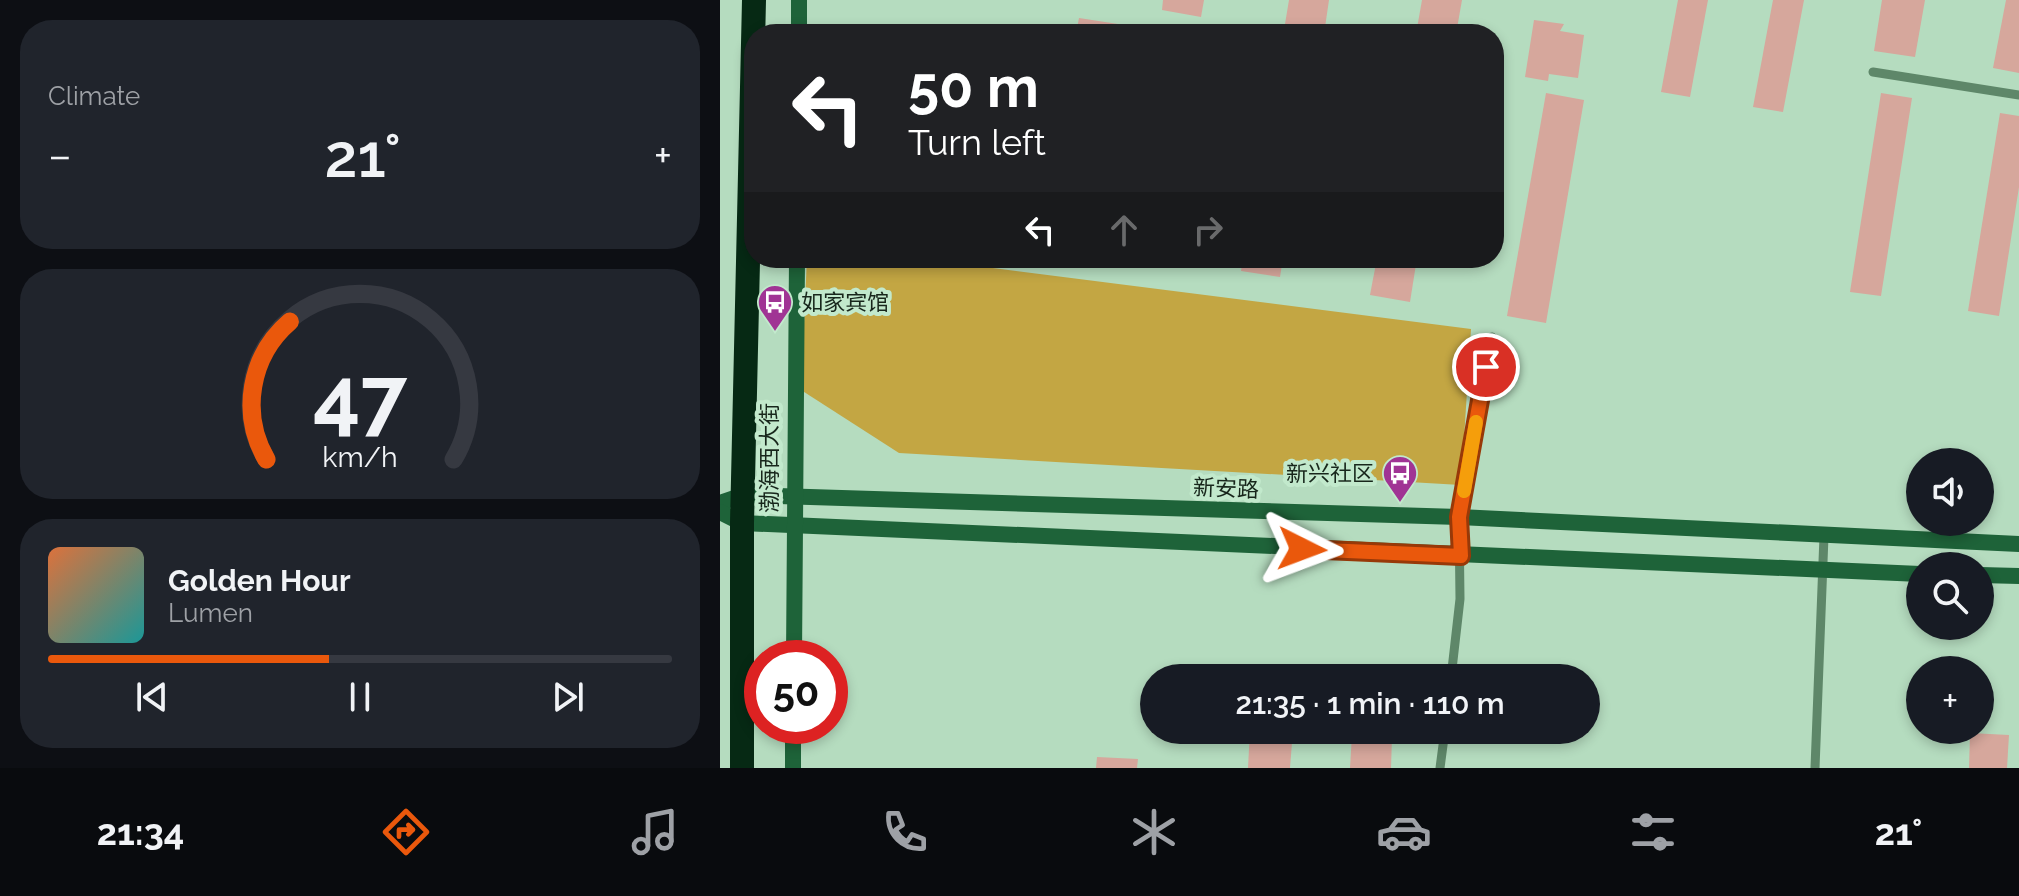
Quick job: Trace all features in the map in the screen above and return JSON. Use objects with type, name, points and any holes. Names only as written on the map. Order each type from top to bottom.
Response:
[{"type":"highway","name":"渤海西大街","points":[[753,24],[754,0]]},
{"type":"highway","name":"渤海西大街","points":[[742,768],[731,518],[744,227]]},
{"type":"main road","points":[[799,0],[799,24]]},
{"type":"main road","name":"渤海西大街","points":[[794,640],[797,268]]},
{"type":"main road","name":"新安路","points":[[732,499],[795,496],[1459,517],[2019,544]]},
{"type":"main road","points":[[731,518],[795,526],[1906,574]]},
{"type":"main road","points":[[1994,575],[2019,576]]},
{"type":"main road","points":[[793,744],[793,768]]},
{"type":"lane","points":[[1873,72],[2019,95]]},
{"type":"lane","points":[[1453,664],[1460,599],[1459,517],[1492,337]]},
{"type":"lane","points":[[1815,768],[1824,536]]},
{"type":"lane","points":[[1440,768],[1443,744]]},
{"type":"shaded area","points":[[807,268],[993,268],[1471,329],[1461,485],[899,453],[801,390]]},
{"type":"building","points":[[1163,0],[1204,0],[1201,17],[1162,10]]},
{"type":"building","points":[[1289,0],[1329,0],[1325,24],[1285,24]]},
{"type":"building","points":[[1422,0],[1462,0],[1458,24],[1418,24]]},
{"type":"building","points":[[1678,0],[1708,0],[1690,97],[1661,92]]},
{"type":"building","points":[[1773,0],[1804,0],[1783,112],[1753,107]]},
{"type":"building","points":[[1882,0],[1925,0],[1915,57],[1874,51]]},
{"type":"building","points":[[2006,0],[2019,0],[2019,73],[1993,68]]},
{"type":"building","points":[[1079,18],[1118,24],[1078,24]]},
{"type":"building","points":[[1534,20],[1564,24],[1560,31],[1584,35],[1578,78],[1549,74],[1548,81],[1525,77]]},
{"type":"building","points":[[1546,93],[1584,100],[1546,323],[1507,316]]},
{"type":"building","points":[[1881,93],[1912,98],[1881,296],[1850,292]]},
{"type":"building","points":[[2000,113],[2019,116],[2019,187],[1999,316],[1968,311]]},
{"type":"building","points":[[1241,268],[1281,268],[1280,277],[1241,271]]},
{"type":"building","points":[[1375,268],[1415,268],[1410,302],[1370,295]]},
{"type":"building","points":[[1994,734],[2009,735],[2007,768],[1969,768],[1970,744],[1994,744]]},
{"type":"building","points":[[1249,744],[1292,744],[1290,768],[1248,768]]},
{"type":"building","points":[[1351,744],[1392,744],[1391,768],[1350,768]]},
{"type":"building","points":[[1097,757],[1138,759],[1137,768],[1096,768]]},
{"type":"slow traffic","points":[[1464,491],[1476,422]]},
{"type":"place","name":"如家宾馆","points":[[775,333]]},
{"type":"place","name":"新兴社区","points":[[1400,504]]},
{"type":"route","points":[[1302,549],[1461,556],[1459,517],[1486,367]]}]
